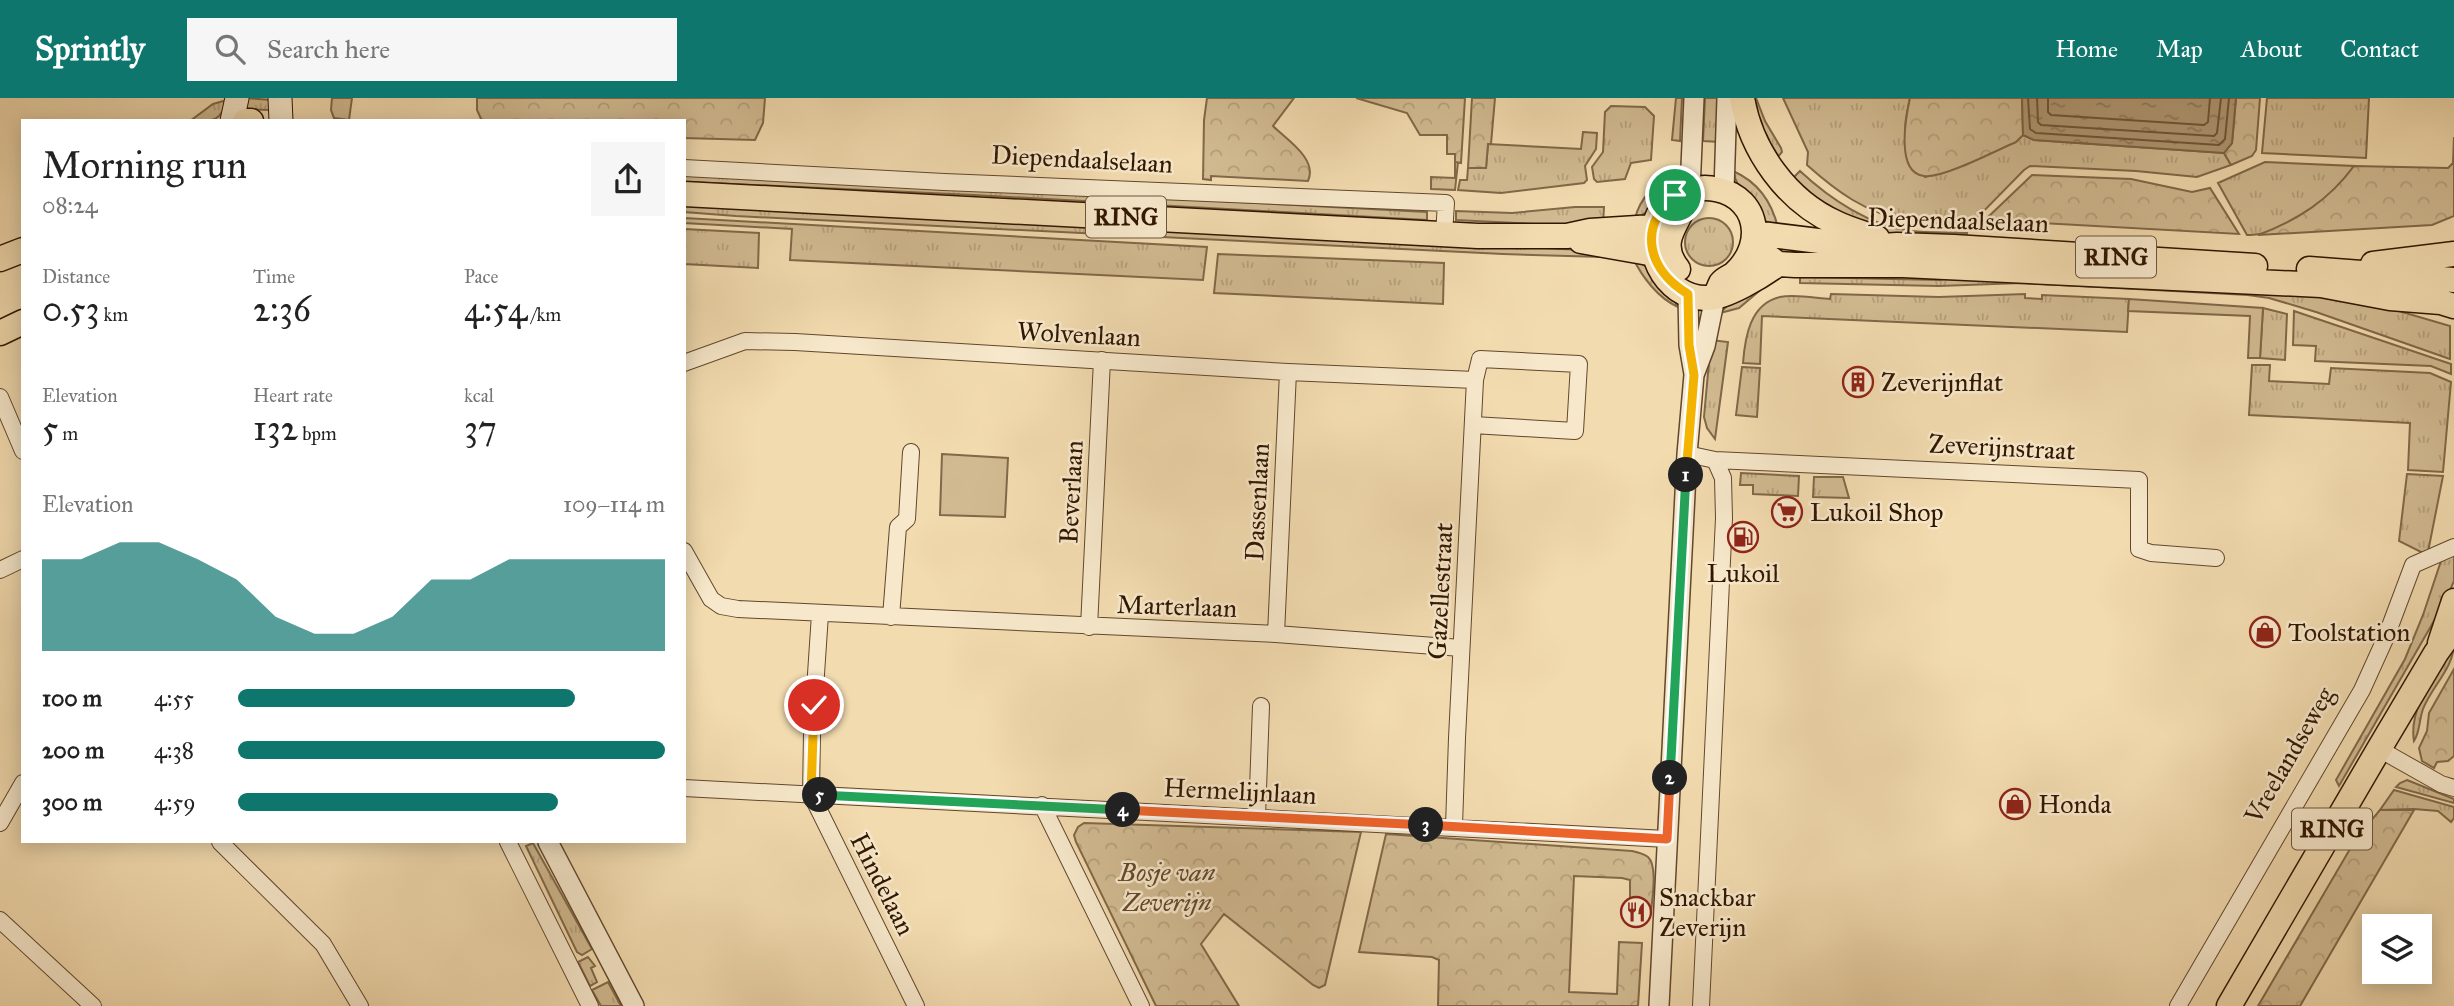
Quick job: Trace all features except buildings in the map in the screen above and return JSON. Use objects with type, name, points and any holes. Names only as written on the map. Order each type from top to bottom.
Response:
[{"type":"main road","points":[[232,119],[237,98]]},
{"type":"main road","points":[[280,98],[281,119]]},
{"type":"main road","points":[[1742,98],[1744,110],[1762,153],[1776,176],[1787,187],[1805,204],[1835,223],[1897,245]]},
{"type":"main road","points":[[1662,255],[1695,280],[1704,282],[1728,293],[1750,269],[1754,233],[1748,211],[1724,190],[1708,187],[1675,195],[1657,216],[1653,226],[1668,280],[1698,298],[1719,289]]},
{"type":"main road","points":[[1662,255],[1670,233],[1688,202],[1690,190]]},
{"type":"main road","name":"RING","points":[[686,194],[1444,234],[1567,236],[1590,230],[1626,230],[1653,226]]},
{"type":"main road","name":"Diependaalselaan","points":[[1754,233],[1867,247],[1897,245],[2454,280]]},
{"type":"main road","name":"RING","points":[[1567,236],[1589,244],[1662,255]]},
{"type":"main road","points":[[0,259],[21,251]]},
{"type":"main road","points":[[2334,271],[2454,254]]},
{"type":"main road","name":"Diependaalselaan","points":[[1750,269],[1770,258],[1779,264],[1903,265],[2321,285],[2454,306]]},
{"type":"main road","name":"RING","points":[[2390,298],[2454,323]]},
{"type":"main road","points":[[0,332],[21,323]]},
{"type":"main road","name":"RING","points":[[2436,653],[2454,601]]},
{"type":"main road","name":"RING","points":[[2229,1006],[2436,653],[2454,628]]},
{"type":"street","points":[[1690,190],[1694,98]]},
{"type":"street","points":[[1724,190],[1727,98]]},
{"type":"street","name":"Diependaalselaan","points":[[686,167],[944,183],[1446,203],[1444,234]]},
{"type":"street","points":[[1694,375],[1705,346],[1719,289]]},
{"type":"street","points":[[1659,1006],[1687,454],[1694,375],[1689,345],[1688,294]]},
{"type":"street","name":"Wolvenlaan","points":[[686,362],[746,341],[1475,380]]},
{"type":"street","name":"Gazellestraat","points":[[1454,826],[1475,380],[1480,359],[1579,364],[1575,431],[1473,425]]},
{"type":"street","name":"Beverlaan","points":[[1089,627],[1102,360]]},
{"type":"street","name":"Dassenlaan","points":[[1276,634],[1288,372]]},
{"type":"street","points":[[0,397],[21,446]]},
{"type":"street","points":[[891,617],[898,527],[907,519],[911,452]]},
{"type":"street","name":"Zeverijnstraat","points":[[1687,454],[1715,460],[2139,480],[2139,549],[2151,553],[2216,558]]},
{"type":"street","points":[[1701,1006],[1724,518],[1723,478],[1715,460]]},
{"type":"street","name":"Vreelandseweg","points":[[2178,1006],[2362,690],[2386,637],[2413,565],[2454,547]]},
{"type":"street","name":"Marterlaan","points":[[686,555],[711,599],[721,606],[738,609],[1276,634],[1461,648]]},
{"type":"street","points":[[0,570],[21,560]]},
{"type":"street","name":"Hindelaan","points":[[820,614],[811,794],[916,1006]]},
{"type":"street","points":[[1257,817],[1261,706]]},
{"type":"street","points":[[2379,749],[2420,773],[2454,788]]},
{"type":"street","points":[[0,823],[21,786]]},
{"type":"street","name":"Hermelijnlaan","points":[[686,788],[1667,839]]},
{"type":"street","points":[[1041,805],[1140,1006]]},
{"type":"street","points":[[221,843],[323,944],[360,1006]]},
{"type":"street","points":[[508,843],[590,1006]]},
{"type":"street","points":[[549,843],[634,1006]]},
{"type":"street","points":[[0,920],[93,1006]]},
{"type":"green space","points":[[245,98],[272,100],[269,110],[244,109]]},
{"type":"green space","points":[[332,98],[352,98],[349,119],[334,118],[331,110]]},
{"type":"green space","points":[[477,98],[765,98],[763,123],[755,140],[686,138],[686,119],[481,119],[477,110]]},
{"type":"green space","points":[[1207,98],[1294,98],[1273,126],[1300,150],[1309,165],[1308,181],[1211,176],[1211,180],[1203,179]]},
{"type":"green space","points":[[1356,98],[1465,98],[1461,163],[1455,162],[1455,154],[1447,154],[1447,135],[1420,135],[1407,113]]},
{"type":"green space","points":[[1472,98],[1495,98],[1486,168],[1468,168]]},
{"type":"green space","points":[[1676,98],[1682,98],[1680,141],[1672,140]]},
{"type":"green space","points":[[1705,98],[1722,98],[1720,142],[1703,141]]},
{"type":"green space","points":[[1748,98],[1756,98],[1765,121],[1781,148],[1782,152],[1776,159]]},
{"type":"green space","points":[[1783,98],[1910,98],[1906,140],[1925,177],[2016,142],[2023,135],[2034,140],[2224,153],[2231,165],[2197,177],[2030,166],[1975,220],[1969,219],[1961,224],[1906,220],[1865,207],[1829,184],[1807,165],[1808,152]]},
{"type":"green space","points":[[1910,98],[2022,98],[2023,135],[2016,142],[1970,163],[1943,173],[1924,176],[1915,173],[1906,155],[1905,130]]},
{"type":"green space","points":[[2236,98],[2260,98],[2256,150],[2252,156],[2231,165],[2224,153],[2232,143]]},
{"type":"green space","points":[[2267,98],[2369,98],[2366,158],[2262,153]]},
{"type":"green space","points":[[227,100],[218,117],[193,119],[213,104]]},
{"type":"green space","points":[[1611,106],[1645,107],[1654,116],[1651,160],[1631,163],[1625,179],[1597,182],[1592,167],[1603,152],[1605,112]]},
{"type":"green space","points":[[1583,132],[1597,133],[1596,149],[1585,166],[1587,180],[1584,183],[1501,193],[1458,190],[1460,180],[1467,180],[1468,168],[1486,168],[1488,144],[1581,149]]},
{"type":"green space","points":[[2454,137],[2454,216],[2432,225],[2258,235],[2312,208],[2334,189],[2354,166],[2448,168],[2453,163]]},
{"type":"green space","points":[[1455,162],[1458,162],[1455,190],[1431,189],[1431,177],[1455,178]]},
{"type":"green space","points":[[2265,162],[2354,166],[2321,201],[2293,222],[2262,234],[2247,235],[2218,183]]},
{"type":"green space","points":[[1733,171],[1750,181],[1763,194],[1778,228],[1775,229],[1756,211],[1739,188]]},
{"type":"green space","points":[[1800,171],[1851,210],[1881,223],[1911,231],[1967,233],[1966,237],[1879,231],[1842,216],[1791,180]]},
{"type":"green space","points":[[686,173],[1427,212],[1427,220],[686,182]]},
{"type":"green space","points":[[1676,174],[1659,200],[1635,219],[1640,204],[1650,191]]},
{"type":"green space","points":[[2032,175],[2131,179],[2192,192],[2210,188],[2239,234],[1985,220]]},
{"type":"green space","points":[[686,203],[1603,251],[1602,257],[1503,254],[686,212]]},
{"type":"green space","points":[[1604,207],[1603,225],[1456,220],[1456,211],[1512,213]]},
{"type":"green space","points":[[686,218],[1207,247],[1203,280],[790,260],[792,229],[686,223]]},
{"type":"green space","points":[[1709,218],[1726,225],[1733,242],[1726,259],[1709,266],[1692,259],[1685,242],[1692,225]]},
{"type":"green space","points":[[686,229],[759,233],[758,268],[686,264]]},
{"type":"green space","points":[[1218,254],[1444,263],[1443,304],[1214,293]]},
{"type":"green space","points":[[1633,258],[1659,280],[1678,307],[1651,286]]},
{"type":"green space","points":[[1989,272],[2270,288],[2392,309],[2450,326],[2450,359],[2316,312],[2269,298],[2248,295],[2022,283],[1939,286],[1800,283],[1800,277],[1939,280]]},
{"type":"green space","points":[[1764,287],[1739,308],[1720,313],[1729,304]]},
{"type":"green space","points":[[1831,294],[1939,297],[2025,294],[2025,298],[2042,299],[2042,295],[2129,299],[2127,332],[1762,316],[1760,364],[1743,363],[1751,323],[1762,307],[1780,297],[1830,299]]},
{"type":"green space","points":[[2129,299],[2263,308],[2260,358],[2248,358],[2250,316],[2128,311]]},
{"type":"green space","points":[[2263,308],[2287,314],[2285,360],[2260,358]]},
{"type":"green space","points":[[2294,311],[2451,364],[2451,374],[2431,366],[2315,361],[2316,346],[2293,345]]},
{"type":"green space","points":[[1711,340],[1728,342],[1715,439],[1707,428],[1704,417]]},
{"type":"green space","points":[[2252,365],[2270,365],[2269,381],[2329,384],[2331,368],[2430,373],[2451,382],[2443,472],[2408,470],[2410,423],[2249,415]]},
{"type":"green space","points":[[1742,367],[1760,368],[1757,417],[1736,415]]},
{"type":"green space","points":[[942,454],[1008,458],[1005,517],[940,515]]},
{"type":"green space","points":[[1741,473],[1799,476],[1798,496],[1753,494],[1753,485],[1740,485]]},
{"type":"green space","points":[[2407,474],[2443,476],[2428,552],[2421,552],[2399,541]]},
{"type":"green space","points":[[1814,477],[1843,477],[1849,498],[1813,497]]},
{"type":"green space","points":[[2454,554],[2454,581],[2446,600],[2339,786],[2336,780],[2405,659],[2441,561]]},
{"type":"green space","points":[[2454,643],[2447,669],[2423,709],[2414,741],[2415,715],[2420,702]]},
{"type":"green space","points":[[2454,669],[2454,756],[2448,761],[2437,762],[2434,768],[2422,761],[2419,748],[2427,731],[2429,713]]},
{"type":"green space","points":[[2407,780],[2454,799],[2454,803],[2396,787]]},
{"type":"green space","points":[[2394,790],[2454,807],[2454,818],[2451,822],[2438,811],[2380,810]]},
{"type":"green space","points":[[2380,810],[2414,810],[2300,1006],[2258,1006],[2357,837]]},
{"type":"green space","name":"Bosje van Zeverijn","points":[[1084,823],[1361,832],[1325,985],[1319,988],[1313,985],[1224,914],[1201,944],[1239,1006],[1156,1006],[1076,842],[1074,835]]},
{"type":"green space","points":[[1386,834],[1632,851],[1648,857],[1654,875],[1651,912],[1642,915],[1642,899],[1630,898],[1630,880],[1574,876],[1569,992],[1617,994],[1619,942],[1642,943],[1638,1006],[1438,1006],[1439,960],[1432,957],[1359,952]]},
{"type":"green space","points":[[533,843],[592,949],[582,955],[577,952],[526,846]]},
{"type":"green space","points":[[588,957],[595,966],[591,968],[597,982],[590,986],[578,962]]},
{"type":"green space","points":[[608,982],[621,1006],[601,1006],[592,990]]},
{"type":"water","points":[[2022,98],[2236,98],[2232,143],[2224,153],[2034,140],[2023,135]]},
{"type":"place","name":"Zeverijnflat","points":[[1858,382]]},
{"type":"place","name":"Lukoil Shop","points":[[1787,512]]},
{"type":"place","name":"Lukoil","points":[[1743,537]]},
{"type":"place","name":"Toolstation","points":[[2265,632]]},
{"type":"place","name":"Honda","points":[[2015,804]]},
{"type":"place","name":"Snackbar Zeverijn","points":[[1636,912]]},
{"type":"route","points":[[814,705],[811,794],[1667,839],[1687,454],[1694,375],[1689,345],[1688,294],[1668,280],[1662,272],[1653,253],[1651,236],[1657,216],[1675,195]]}]
